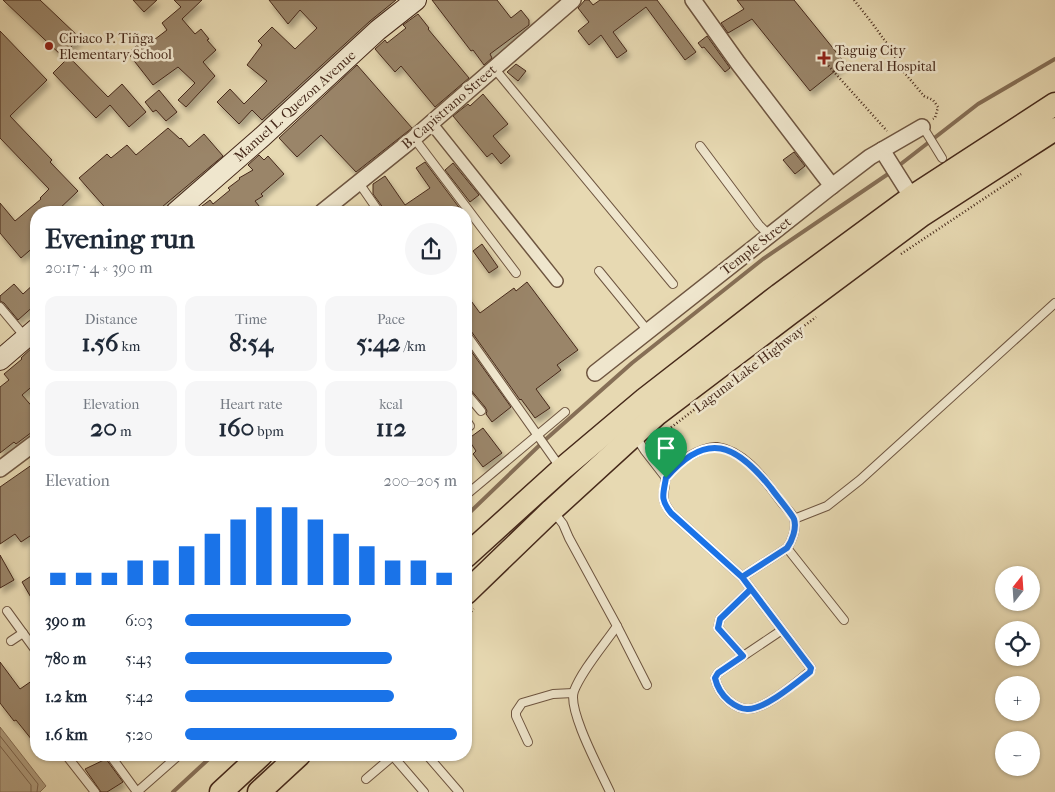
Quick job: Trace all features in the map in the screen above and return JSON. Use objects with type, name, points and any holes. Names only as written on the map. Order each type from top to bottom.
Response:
[{"type":"main road","name":"Manuel L. Quezon Avenue","points":[[183,206],[262,137],[378,30],[416,0]]},
{"type":"main road","name":"Laguna Lake Highway","points":[[472,551],[562,469],[645,399],[778,295],[912,198],[1055,104]]},
{"type":"main road","name":"Laguna Lake Highway","points":[[473,598],[552,510],[640,443],[657,414],[789,314],[912,198],[1055,129]]},
{"type":"main road","points":[[0,360],[30,335]]},
{"type":"main road","points":[[222,792],[255,761]]},
{"type":"main road","points":[[259,792],[293,761]]},
{"type":"street","name":"B. Capistrano Street","points":[[331,206],[414,138],[574,0]]},
{"type":"street","points":[[693,0],[738,63],[832,186]]},
{"type":"street","points":[[431,123],[557,281]]},
{"type":"street","name":"Temple Street","points":[[595,373],[832,186],[885,154],[897,142],[924,130]]},
{"type":"street","points":[[885,154],[912,198]]},
{"type":"street","points":[[0,469],[30,446]]},
{"type":"lane","points":[[494,68],[673,284]]},
{"type":"lane","points":[[924,130],[941,155]]},
{"type":"lane","points":[[414,138],[465,206]]},
{"type":"lane","points":[[700,146],[759,225],[770,235]]},
{"type":"lane","points":[[359,183],[376,206]]},
{"type":"lane","points":[[472,215],[516,274]]},
{"type":"lane","points":[[599,271],[648,332]]},
{"type":"lane","points":[[794,519],[827,506],[860,480],[1055,303]]},
{"type":"lane","points":[[0,307],[30,333]]},
{"type":"lane","points":[[472,342],[562,469]]},
{"type":"lane","points":[[472,400],[481,411]]},
{"type":"lane","points":[[472,490],[539,436],[565,412]]},
{"type":"lane","points":[[640,443],[666,478]]},
{"type":"lane","points":[[742,577],[787,548],[794,530],[794,519],[766,482],[747,462],[726,450],[715,447],[705,448],[697,451],[680,463],[666,478],[662,497],[664,504],[671,513],[742,577],[811,668],[810,672],[785,691],[758,707],[746,709],[736,706],[717,685],[715,678],[718,673],[782,630]]},
{"type":"lane","points":[[552,510],[564,524],[569,538],[647,685]]},
{"type":"lane","points":[[787,548],[844,620]]},
{"type":"lane","points":[[743,656],[718,628],[718,625],[720,619],[751,589]]},
{"type":"lane","points":[[7,611],[30,643]]},
{"type":"lane","points":[[610,792],[582,732],[575,713],[573,693],[583,674],[617,626]]},
{"type":"lane","points":[[11,641],[23,633]]},
{"type":"lane","points":[[528,742],[516,716],[516,712],[522,703],[553,694],[573,693]]},
{"type":"lane","points":[[71,761],[95,792]]},
{"type":"lane","points":[[114,761],[137,792],[172,761]]},
{"type":"lane","points":[[366,779],[387,761]]},
{"type":"lane","points":[[397,761],[424,792]]},
{"type":"lane","points":[[431,761],[459,792]]},
{"type":"path","points":[[854,0],[888,45],[903,71],[924,96],[934,100],[938,107],[935,118],[924,130]]},
{"type":"path","points":[[826,63],[897,142]]},
{"type":"path","points":[[899,255],[1024,172]]},
{"type":"path","name":"Laguna Lake Highway","points":[[640,443],[669,429],[817,317]]},
{"type":"water","points":[[0,727],[46,786],[40,792],[0,792]]},
{"type":"building","points":[[3,0],[40,0],[80,38],[62,56]]},
{"type":"building","points":[[133,0],[157,0],[144,12]]},
{"type":"building","points":[[174,0],[202,0],[182,19],[195,34],[201,29],[209,39],[207,40],[216,50],[203,62],[215,76],[186,107],[178,100],[195,83],[178,67],[153,85],[128,53],[142,41],[146,46],[167,30],[162,23],[181,7]]},
{"type":"building","points":[[269,0],[396,0],[370,21],[262,120],[252,110],[239,124],[217,102],[230,89],[244,104],[267,81],[247,65],[262,45],[258,41],[272,27],[295,49],[317,28],[300,10],[288,24]]},
{"type":"building","points":[[432,0],[497,0],[511,18],[521,10],[529,20],[529,25],[490,54],[492,58],[484,65]]},
{"type":"building","points":[[585,0],[589,0],[593,5],[600,0],[657,0],[696,52],[685,60],[646,7],[613,32],[627,51],[617,58],[601,35],[589,45],[578,31],[589,22],[578,8]]},
{"type":"building","points":[[737,0],[794,0],[845,63],[810,91],[752,19],[728,33],[721,23],[744,9]]},
{"type":"building","points":[[418,14],[428,29],[469,78],[435,107],[401,66],[395,72],[375,49],[385,40],[387,43],[406,28],[403,25]]},
{"type":"building","points":[[0,31],[47,80],[10,116],[52,160],[50,162],[78,191],[62,206],[33,206],[49,189],[0,138]]},
{"type":"building","points":[[707,36],[730,68],[725,72],[704,47],[702,48],[698,43]]},
{"type":"building","points":[[69,57],[108,97],[122,84],[146,112],[129,127],[110,105],[96,118],[53,73]]},
{"type":"building","points":[[516,64],[526,71],[518,81],[507,72]]},
{"type":"building","points":[[357,65],[412,128],[356,172],[321,135],[297,157],[279,138]]},
{"type":"building","points":[[159,90],[177,112],[166,121],[156,110],[153,112],[145,102]]},
{"type":"building","points":[[483,94],[508,124],[493,136],[510,156],[501,164],[492,153],[487,157],[453,116],[468,104],[470,106]]},
{"type":"building","points":[[168,128],[189,147],[204,134],[223,156],[163,206],[104,206],[79,178],[107,154],[111,158],[127,145],[136,155]]},
{"type":"building","points":[[794,152],[805,166],[795,174],[783,160]]},
{"type":"building","points":[[259,155],[264,160],[268,156],[284,174],[261,194],[263,196],[255,201],[259,206],[202,206],[210,200],[213,204],[230,190],[228,188],[239,178],[253,170],[248,165]]},
{"type":"building","points":[[425,162],[458,206],[382,206],[373,194],[373,184],[385,176],[405,205],[430,188],[416,168]]},
{"type":"building","points":[[453,163],[479,195],[470,202],[445,170]]},
{"type":"building","points":[[0,203],[15,221],[30,208],[30,250],[21,258],[0,233]]},
{"type":"building","points":[[482,244],[498,267],[489,273],[473,251]]},
{"type":"building","points":[[527,282],[578,350],[557,365],[561,370],[536,389],[550,408],[535,418],[472,332],[472,302],[480,313],[514,288],[516,291]]},
{"type":"building","points":[[14,284],[23,294],[30,288],[30,309],[18,320],[4,303],[0,301],[0,296]]},
{"type":"building","points":[[30,350],[30,388],[22,395],[30,404],[30,434],[16,444],[14,442],[0,453],[0,387],[9,380],[4,374]]},
{"type":"building","points":[[472,352],[511,407],[492,422],[486,414],[485,407],[472,391]]},
{"type":"building","points":[[483,428],[502,453],[483,467],[473,454],[476,451],[472,445],[472,436]]},
{"type":"building","points":[[30,466],[30,536],[21,542],[15,534],[0,544],[0,487]]},
{"type":"building","points":[[0,555],[14,580],[0,588]]},
{"type":"building","points":[[30,577],[30,596],[22,582]]},
{"type":"building","points":[[0,662],[20,689],[30,682],[30,738],[16,720],[14,721],[0,703]]},
{"type":"building","points":[[102,761],[107,761],[123,782],[107,792],[101,792],[85,769]]},
{"type":"waterway","points":[[897,167],[978,104],[1055,59]]},
{"type":"waterway","points":[[472,510],[545,440],[632,363],[763,259],[891,172]]},
{"type":"waterway","points":[[173,792],[207,761]]},
{"type":"place","name":"Ciriaco P. Tiñga Elementary School","points":[[49,46]]},
{"type":"place","name":"Taguig City General Hospital","points":[[824,58]]},
{"type":"route","points":[[666,478],[662,497],[664,504],[671,513],[742,577],[751,589],[720,619],[718,625],[718,628],[743,656],[718,673],[715,678],[717,685],[736,706],[746,709],[758,707],[785,691],[810,672],[811,668],[742,577],[787,548],[794,530],[794,519],[766,482],[747,462],[726,450],[715,447],[697,451],[673,469],[666,478]]}]
